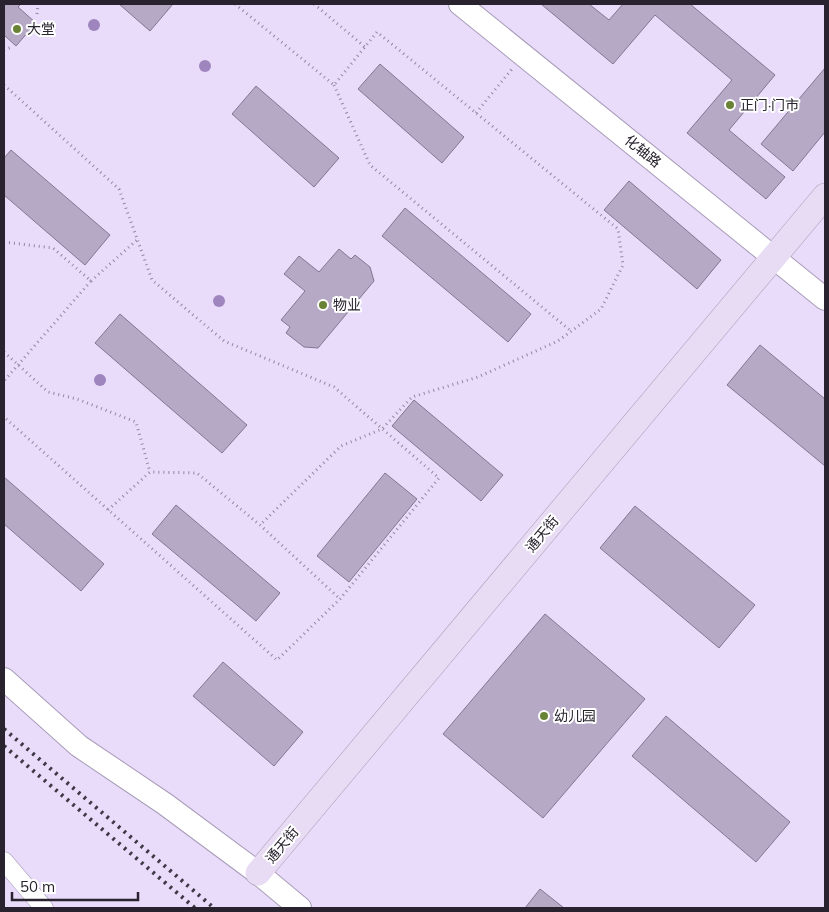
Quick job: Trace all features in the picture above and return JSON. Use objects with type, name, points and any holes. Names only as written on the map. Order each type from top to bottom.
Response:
[{"type":"main road","name":"通天街","points":[[258,872],[825,196]]},
{"type":"street","name":"化轴路","points":[[460,4],[825,299]]},
{"type":"street","points":[[4,680],[79,746],[165,804],[258,872],[300,908]]},
{"type":"street","points":[[4,862],[44,908]]},
{"type":"path","points":[[37,14],[38,4]]},
{"type":"path","points":[[234,4],[334,86],[370,165],[571,331]]},
{"type":"path","points":[[314,4],[365,47]]},
{"type":"path","points":[[260,525],[341,446],[382,429],[412,397],[478,377],[558,341],[601,309],[623,265],[618,229],[377,32],[334,86]]},
{"type":"path","points":[[4,50],[12,46]]},
{"type":"path","points":[[476,113],[523,55]]},
{"type":"path","points":[[4,85],[119,189],[152,280],[224,341],[334,387],[439,478],[340,599],[277,660],[4,417]]},
{"type":"path","points":[[4,382],[91,281],[138,240]]},
{"type":"path","points":[[4,242],[53,248],[91,281]]},
{"type":"path","points":[[4,352],[48,392],[77,399],[136,422],[150,472]]},
{"type":"path","points":[[108,510],[150,472],[197,473],[260,525],[340,599]]},
{"type":"building","name":"大堂","points":[[4,4],[21,4],[18,7],[36,23],[16,46],[4,35]]},
{"type":"building","points":[[119,4],[173,4],[150,31]]},
{"type":"building","name":"正门·门市","points":[[541,4],[589,4],[609,20],[623,4],[690,4],[775,75],[729,130],[785,177],[766,199],[687,133],[732,80],[655,15],[613,64]]},
{"type":"building","points":[[380,64],[464,137],[442,163],[358,89]]},
{"type":"building","points":[[825,68],[825,132],[793,171],[761,144]]},
{"type":"building","points":[[256,86],[339,158],[314,187],[232,114]]},
{"type":"building","points":[[11,150],[110,235],[85,265],[4,195],[4,158]]},
{"type":"building","points":[[629,181],[721,260],[697,289],[604,210]]},
{"type":"building","points":[[405,208],[531,314],[508,342],[382,236]]},
{"type":"building","name":"物业","points":[[339,249],[351,259],[355,255],[370,267],[374,281],[318,348],[304,347],[286,333],[290,327],[281,320],[305,291],[284,274],[299,256],[319,272]]},
{"type":"building","points":[[120,314],[247,425],[222,453],[95,343]]},
{"type":"building","points":[[760,345],[825,399],[825,466],[727,385]]},
{"type":"building","points":[[414,400],[503,475],[481,501],[392,426]]},
{"type":"building","points":[[385,473],[417,499],[349,582],[317,556]]},
{"type":"building","points":[[4,477],[104,564],[81,591],[4,524]]},
{"type":"building","points":[[176,505],[280,593],[256,621],[152,534]]},
{"type":"building","points":[[635,506],[755,605],[719,648],[600,548]]},
{"type":"building","name":"幼儿园","points":[[545,614],[645,699],[543,818],[443,734]]},
{"type":"building","points":[[223,662],[303,732],[274,766],[193,696]]},
{"type":"building","points":[[666,716],[790,822],[756,862],[632,756]]},
{"type":"building","points":[[540,889],[564,908],[525,908]]},
{"type":"railway","points":[[4,729],[214,908]]},
{"type":"railway","points":[[4,746],[195,908]]},
{"type":"place","name":"大堂","points":[[17,29]]},
{"type":"place","name":"正门·门市","points":[[730,105]]},
{"type":"place","name":"物业","points":[[323,305]]},
{"type":"place","name":"幼儿园","points":[[544,716]]}]
